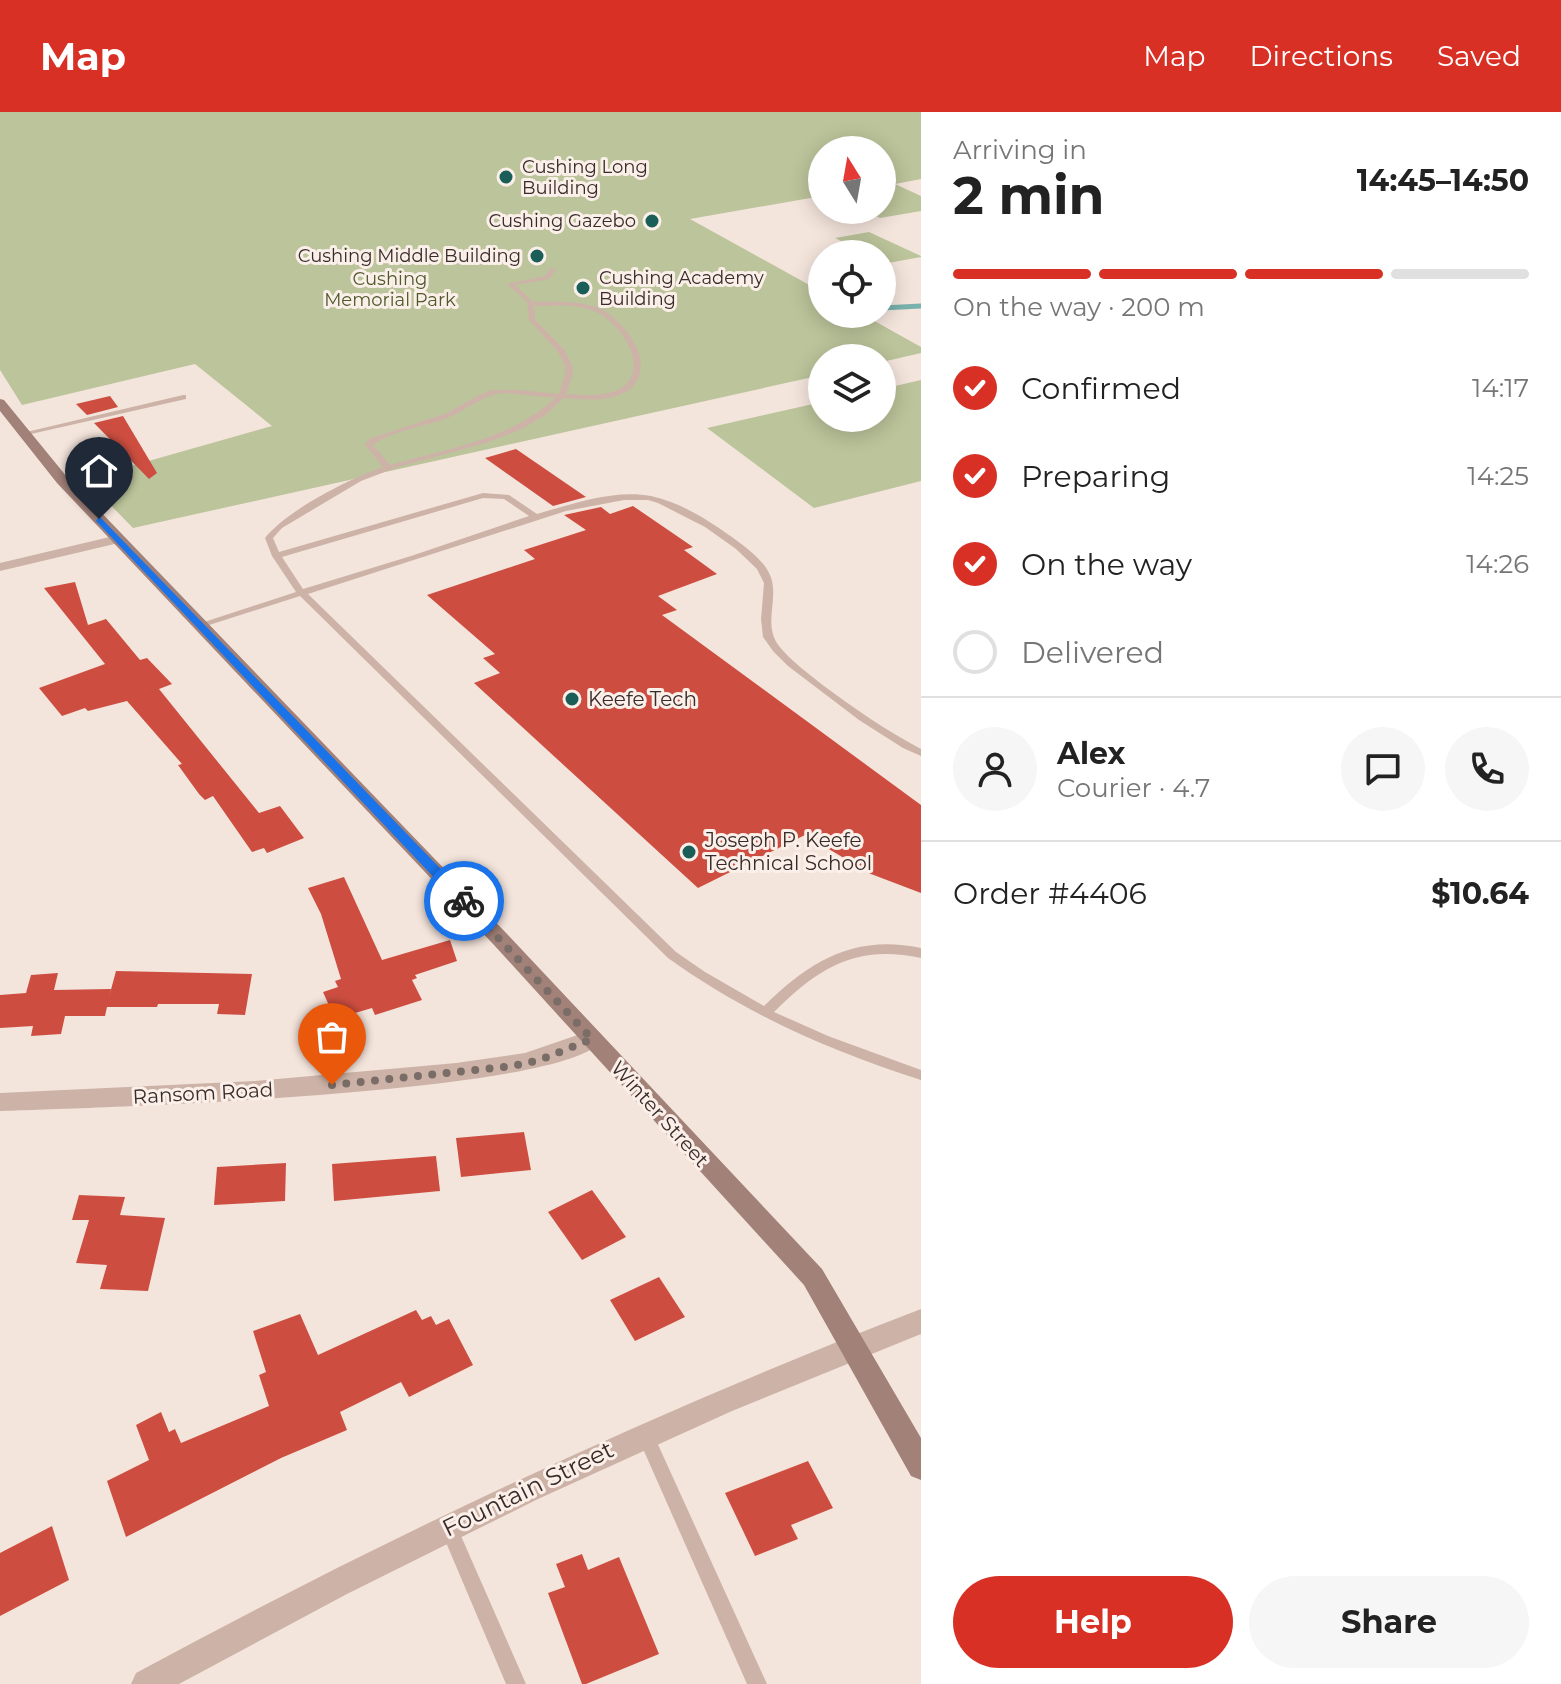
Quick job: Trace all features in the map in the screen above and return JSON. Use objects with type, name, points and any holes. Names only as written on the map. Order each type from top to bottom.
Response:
[{"type":"main road","name":"Winter Street","points":[[0,403],[22,434],[118,539],[813,1277],[921,1466]]},
{"type":"street","points":[[0,567],[118,539]]},
{"type":"street","name":"Ransom Road","points":[[0,1102],[274,1090],[375,1081],[527,1063],[592,1039]]},
{"type":"street","name":"Fountain Street","points":[[147,1684],[448,1526],[644,1433],[921,1321]]},
{"type":"lane","points":[[388,467],[369,445],[381,436],[440,418],[493,391],[603,396],[628,388],[636,375],[635,349],[625,333],[595,309],[576,305],[533,304],[510,284],[547,278],[553,269]]},
{"type":"lane","points":[[533,304],[532,320],[558,347],[568,365],[562,395],[545,412],[520,427],[388,467],[352,484],[279,526],[269,538],[276,556],[300,591],[648,935],[694,972],[765,1013],[814,1037],[921,1075]]},
{"type":"lane","points":[[22,434],[183,397]]},
{"type":"lane","points":[[276,556],[483,495],[506,497],[538,518]]},
{"type":"lane","points":[[200,625],[538,518],[627,497],[661,501],[681,510],[744,552],[765,573],[769,581],[766,632],[781,656],[891,737],[921,753]]},
{"type":"lane","points":[[765,1013],[805,974],[828,961],[878,949],[921,953]]},
{"type":"lane","points":[[644,1433],[757,1684]]},
{"type":"lane","points":[[448,1526],[516,1684]]},
{"type":"green space","name":"Cushing Memorial Park","points":[[0,112],[921,112],[921,179],[896,184],[896,136],[808,136],[808,198],[690,219],[808,284],[808,328],[887,328],[921,347],[921,353],[896,359],[896,344],[808,344],[808,378],[133,528],[85,479],[272,426],[195,364],[22,405],[0,370]]},
{"type":"green space","name":"Cushing Memorial Park","points":[[896,184],[921,196],[921,211],[896,215]]},
{"type":"green space","points":[[869,232],[886,240],[839,240],[835,238]]},
{"type":"green space","points":[[896,244],[921,256],[896,262]]},
{"type":"green space","points":[[921,380],[921,481],[814,508],[707,428],[808,405],[808,432],[896,432],[896,386]]},
{"type":"building","points":[[110,396],[118,407],[87,415],[76,404]]},
{"type":"building","points":[[123,416],[157,473],[149,479],[94,423]]},
{"type":"building","points":[[516,449],[586,497],[553,506],[485,458]]},
{"type":"building","name":"Keefe Tech","points":[[633,506],[693,547],[684,550],[717,574],[658,596],[677,610],[662,615],[921,805],[921,893],[871,874],[805,835],[698,888],[474,683],[500,673],[483,658],[495,654],[427,595],[535,559],[524,550],[586,530],[564,515],[601,507],[610,514]]},
{"type":"building","points":[[75,582],[88,625],[106,619],[140,660],[147,658],[172,684],[159,689],[259,813],[280,806],[304,838],[267,853],[264,848],[252,852],[213,796],[205,800],[199,794],[178,765],[182,764],[127,701],[88,711],[85,708],[62,716],[39,688],[105,664],[44,588]]},
{"type":"building","points":[[344,877],[382,960],[450,940],[457,961],[415,975],[417,978],[412,980],[422,1000],[375,1015],[372,1008],[335,1019],[323,992],[338,987],[335,981],[341,979],[321,914],[308,888]]},
{"type":"building","points":[[116,971],[252,974],[245,1015],[217,1014],[219,1004],[158,1004],[157,1007],[107,1007],[105,1016],[65,1016],[61,1034],[31,1036],[33,1026],[0,1028],[0,995],[26,993],[31,975],[58,973],[54,990],[111,989],[109,997]]},
{"type":"building","points":[[524,1132],[531,1170],[461,1177],[456,1138]]},
{"type":"building","points":[[436,1156],[440,1191],[334,1201],[332,1164]]},
{"type":"building","points":[[286,1163],[285,1201],[214,1205],[217,1167]]},
{"type":"building","points":[[592,1190],[626,1237],[582,1260],[548,1212]]},
{"type":"building","points":[[79,1195],[125,1197],[120,1215],[165,1218],[148,1291],[100,1289],[107,1265],[76,1263],[89,1220],[72,1220]]},
{"type":"building","points":[[659,1277],[685,1317],[635,1341],[610,1300]]},
{"type":"building","points":[[416,1310],[422,1320],[431,1316],[436,1325],[449,1319],[473,1365],[409,1397],[401,1382],[340,1412],[347,1430],[281,1458],[126,1537],[107,1481],[149,1460],[136,1425],[161,1412],[169,1432],[175,1429],[181,1443],[269,1406],[259,1375],[266,1372],[253,1331],[300,1314],[318,1355]]},
{"type":"building","points":[[808,1461],[833,1508],[791,1525],[798,1539],[755,1556],[725,1493]]},
{"type":"building","points":[[52,1526],[69,1580],[0,1616],[0,1553]]},
{"type":"building","points":[[582,1554],[588,1570],[619,1557],[659,1654],[586,1684],[582,1684],[548,1593],[565,1587],[556,1564]]},
{"type":"waterway","points":[[896,307],[921,306]]},
{"type":"way so far","points":[[332,1085],[513,1066],[569,1051],[592,1039],[464,901]]},
{"type":"place","name":"Cushing Long Building","points":[[506,177]]},
{"type":"place","name":"Cushing Gazebo","points":[[652,221]]},
{"type":"place","name":"Cushing Middle Building","points":[[537,256]]},
{"type":"place","name":"Cushing Academy Building","points":[[583,288]]},
{"type":"place","name":"Keefe Tech","points":[[572,699]]},
{"type":"place","name":"Joseph P. Keefe Technical School","points":[[689,852]]},
{"type":"route","points":[[99,519],[464,901]]}]
